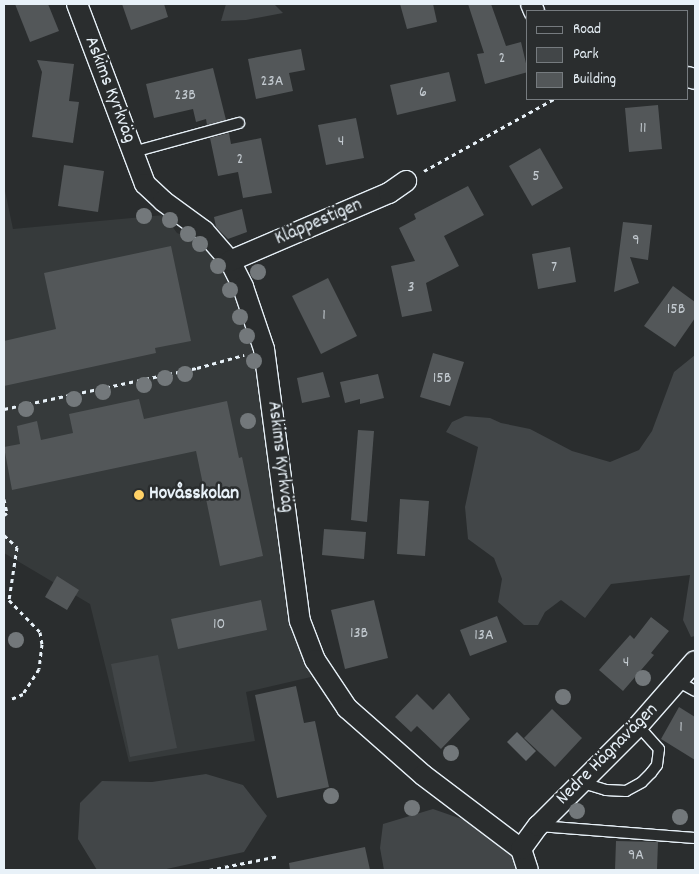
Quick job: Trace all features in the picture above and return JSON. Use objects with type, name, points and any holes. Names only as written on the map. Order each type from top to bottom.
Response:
[{"type":"street","name":"Askims Kyrkväg","points":[[77,4],[145,184],[204,231],[230,262],[243,287],[264,349],[300,621],[315,660],[346,708],[387,746],[479,819],[521,849]]},
{"type":"street","name":"Kläppestigen","points":[[230,262],[389,193],[406,181]]},
{"type":"street","name":"Nedre Hägnavägen","points":[[521,849],[538,826],[584,783],[638,726],[687,686],[695,662]]},
{"type":"street","points":[[521,849],[528,870]]},
{"type":"lane","points":[[133,152],[239,123]]},
{"type":"lane","points":[[584,783],[606,790],[626,791],[646,778],[657,765],[659,749],[638,726]]},
{"type":"lane","points":[[538,826],[695,838]]},
{"type":"path","points":[[406,181],[552,100]]},
{"type":"path","points":[[4,409],[197,368],[264,349]]},
{"type":"path","points":[[4,499],[7,513],[4,514]]},
{"type":"path","points":[[4,535],[17,547],[9,600],[40,632],[42,644],[39,669],[22,694],[9,700]]},
{"type":"path","points":[[209,870],[279,856]]},
{"type":"shaded area","name":"Hovåsskolan","points":[[4,186],[13,229],[164,215],[177,233],[203,243],[230,277],[250,333],[267,436],[283,581],[311,677],[246,692],[255,741],[129,762],[90,604],[4,553]]},
{"type":"shaded area","points":[[517,732],[536,751],[526,761],[507,742]]},
{"type":"green space","points":[[226,4],[274,4],[283,13],[246,20],[221,21]]},
{"type":"green space","points":[[695,355],[695,636],[691,637],[683,620],[690,575],[611,584],[585,618],[561,600],[545,612],[538,625],[524,625],[498,602],[502,579],[494,558],[468,539],[465,507],[478,447],[446,432],[452,422],[465,416],[490,418],[501,423],[530,429],[572,451],[610,462],[639,450],[652,431],[674,372]]},
{"type":"green space","points":[[158,655],[177,748],[130,757],[111,664]]},
{"type":"green space","points":[[206,774],[243,785],[267,816],[244,852],[162,870],[97,870],[78,839],[80,803],[102,781],[152,782]]},
{"type":"green space","points":[[433,809],[476,824],[515,853],[524,870],[384,870],[380,848],[383,824]]},
{"type":"building","points":[[15,4],[48,4],[59,31],[30,42]]},
{"type":"building","points":[[122,4],[164,4],[168,17],[131,30]]},
{"type":"building","points":[[400,4],[433,4],[437,22],[407,29]]},
{"type":"building","points":[[468,4],[491,4],[506,46],[521,42],[526,73],[485,84],[477,54],[484,53]]},
{"type":"building","points":[[301,49],[305,70],[289,73],[293,91],[256,99],[248,59]]},
{"type":"building","points":[[37,60],[74,64],[69,101],[79,102],[73,143],[32,137],[42,72]]},
{"type":"building","points":[[213,68],[226,120],[207,125],[206,119],[196,122],[193,109],[154,118],[146,84]]},
{"type":"building","points":[[449,72],[456,101],[397,115],[390,85]]},
{"type":"building","points":[[658,105],[662,149],[629,152],[625,108]]},
{"type":"building","points":[[356,118],[364,158],[326,165],[318,125]]},
{"type":"building","points":[[229,133],[231,144],[261,138],[272,193],[243,198],[238,172],[218,176],[210,138]]},
{"type":"building","points":[[540,148],[563,188],[532,206],[509,166]]},
{"type":"building","points":[[64,165],[104,171],[98,212],[58,206]]},
{"type":"building","points":[[468,186],[484,215],[444,236],[459,266],[426,283],[432,311],[402,317],[391,266],[415,261],[399,228],[416,219],[414,214]]},
{"type":"building","points":[[242,209],[247,232],[228,239],[216,227],[214,217]]},
{"type":"building","points":[[623,222],[652,225],[648,260],[630,257],[639,283],[614,292]]},
{"type":"building","points":[[171,246],[191,341],[155,348],[156,353],[4,386],[4,341],[56,329],[44,273]]},
{"type":"building","points":[[570,247],[576,282],[538,289],[532,254]]},
{"type":"building","points":[[328,278],[357,336],[321,354],[292,296]]},
{"type":"building","points":[[673,286],[695,302],[695,318],[675,347],[644,326]]},
{"type":"building","points":[[433,353],[464,362],[450,406],[420,397]]},
{"type":"building","points":[[323,372],[330,397],[302,403],[297,378]]},
{"type":"building","points":[[378,374],[384,398],[360,404],[360,399],[345,403],[340,382]]},
{"type":"building","points":[[139,399],[144,419],[227,401],[239,458],[242,457],[263,556],[220,566],[196,451],[12,490],[4,447],[20,444],[17,426],[37,421],[41,440],[73,433],[69,414]]},
{"type":"building","points":[[358,430],[374,431],[367,522],[351,520]]},
{"type":"building","points":[[400,499],[429,501],[425,556],[397,554]]},
{"type":"building","points":[[324,529],[366,532],[364,559],[322,555]]},
{"type":"building","points":[[57,576],[79,590],[67,610],[45,597]]},
{"type":"building","points":[[261,600],[267,630],[178,649],[171,619]]},
{"type":"building","points":[[374,600],[388,658],[345,669],[331,610]]},
{"type":"building","points":[[497,616],[507,642],[470,656],[460,630]]},
{"type":"building","points":[[651,617],[669,631],[651,653],[654,655],[623,691],[599,670],[630,635],[634,639]]},
{"type":"building","points":[[296,686],[304,723],[315,721],[329,787],[277,798],[255,695]]},
{"type":"building","points":[[449,693],[470,719],[441,749],[417,726],[411,732],[395,717],[417,694],[433,710]]},
{"type":"building","points":[[679,707],[695,717],[695,760],[661,739]]},
{"type":"building","points":[[552,709],[582,738],[555,767],[524,738]]},
{"type":"building","points":[[616,841],[658,842],[657,870],[615,870]]},
{"type":"building","points":[[365,847],[370,870],[290,870],[289,863]]},
{"type":"place","name":"Hovåsskolan","points":[[139,495]]}]
